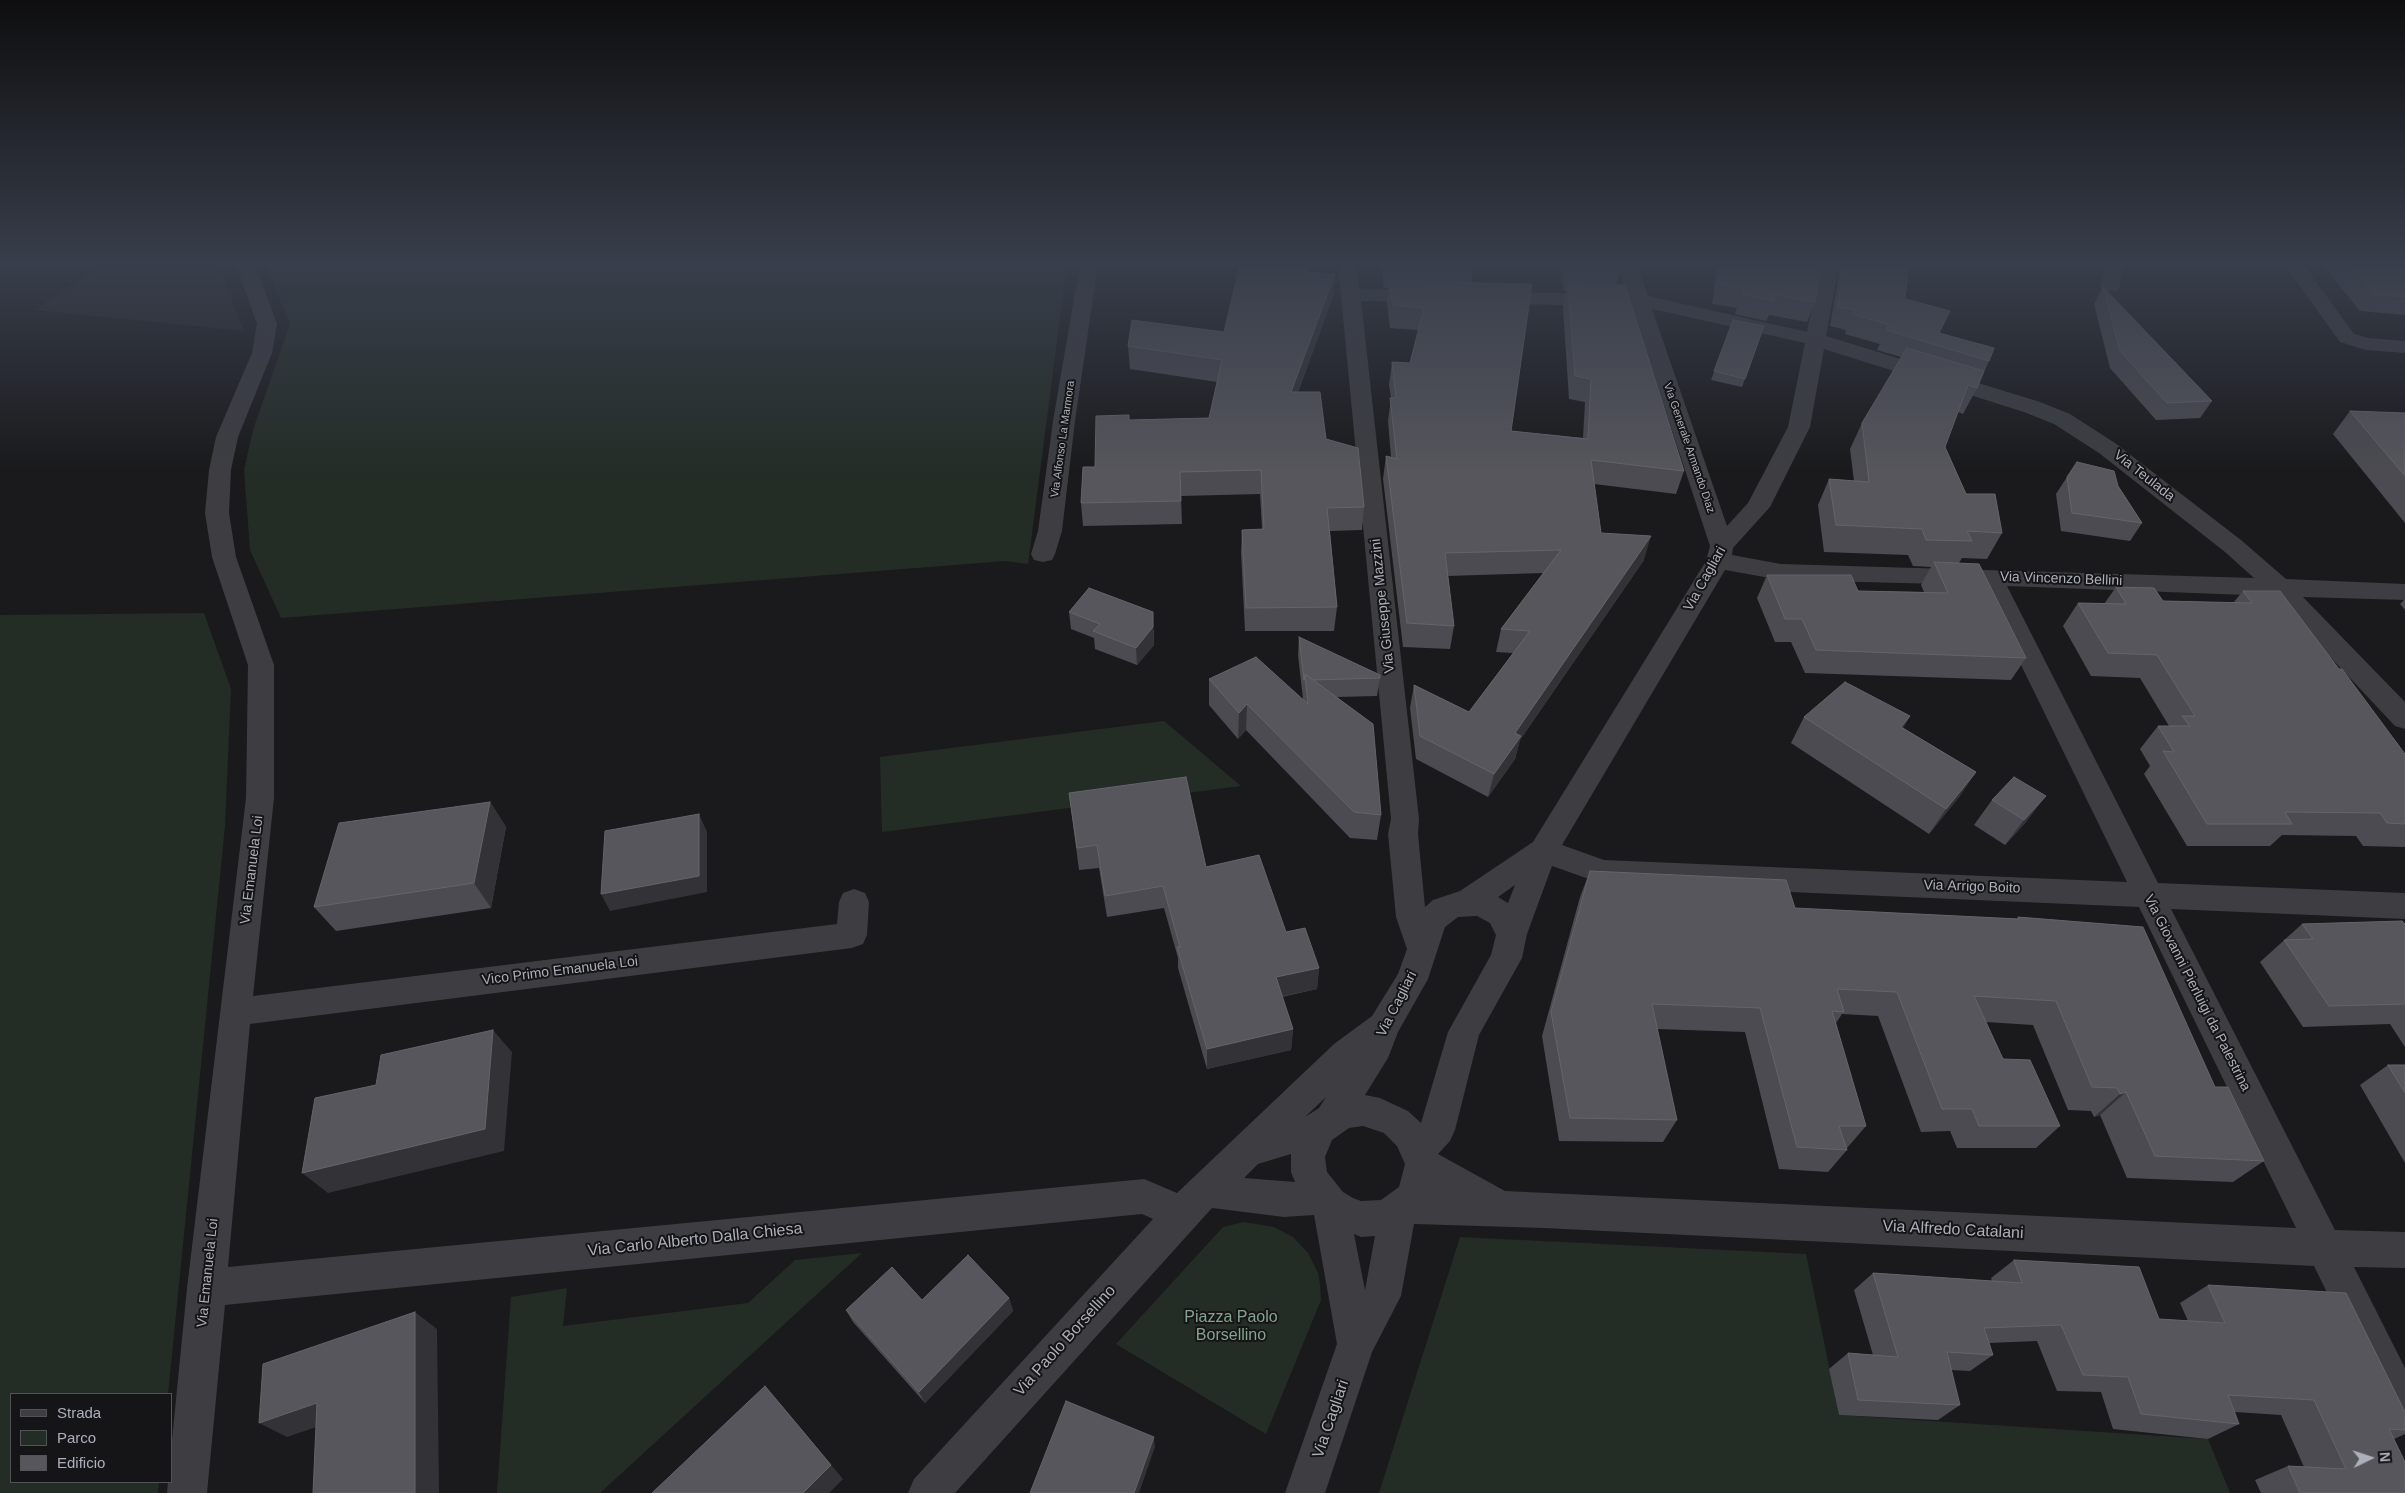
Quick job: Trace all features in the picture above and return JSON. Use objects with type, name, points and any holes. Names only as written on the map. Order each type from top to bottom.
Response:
[{"type":"street","name":"Via Emanuela Loi","points":[[188,1493],[206,1288],[260,798],[261,665],[224,558],[217,513],[220,470],[227,437],[262,353],[265,334]]},
{"type":"street","name":"Via Alfonso La Marmora","points":[[1043,554],[1050,531],[1064,421],[1078,334]]},
{"type":"street","name":"Via Giuseppe Mazzini","points":[[1354,334],[1405,819],[1403,834],[1411,917],[1421,947]]},
{"type":"street","name":"Via Generale Armando Diaz","points":[[1651,334],[1720,554]]},
{"type":"street","name":"Via Teulada","points":[[1789,334],[1817,340],[2022,404],[2062,419],[2115,454],[2233,546],[2279,587],[2405,719]]},
{"type":"street","name":"Via Cagliari","points":[[1420,1157],[1438,1130],[1464,1032],[1506,958],[1512,934],[1543,850],[1720,554],[1758,507],[1799,427],[1818,334]]},
{"type":"street","points":[[2344,334],[2347,338],[2366,344],[2405,346]]},
{"type":"street","name":"Via Vincenzo Bellini","points":[[1720,554],[1781,572],[1990,577],[2405,592]]},
{"type":"street","name":"Via Giovanni Pierluigi da Palestrina","points":[[1990,577],[2405,1409]]},
{"type":"street","name":"Via Cagliari","points":[[1325,1124],[1376,1048],[1383,1027],[1412,980],[1421,947],[1432,920],[1444,909],[1468,902],[1543,850]]},
{"type":"street","name":"Via Arrigo Boito","points":[[1543,850],[1603,872],[2405,906]]},
{"type":"street","name":"Vico Primo Emanuela Loi","points":[[235,1012],[852,935],[854,902]]},
{"type":"street","points":[[1468,902],[1481,904],[1501,914],[1512,934]]},
{"type":"street","points":[[1247,1151],[1346,1055],[1383,1027]]},
{"type":"street","points":[[1364,1110],[1380,1114],[1396,1122],[1409,1134],[1420,1157],[1419,1184],[1412,1199],[1401,1208],[1381,1218],[1361,1219],[1342,1212],[1326,1200],[1315,1188],[1308,1157],[1312,1141],[1325,1124],[1346,1112],[1364,1110]]},
{"type":"street","name":"Via Paolo Borsellino","points":[[928,1493],[1192,1202],[1247,1151],[1325,1124]]},
{"type":"street","points":[[1420,1157],[1501,1208]]},
{"type":"street","name":"Via Carlo Alberto Dalla Chiesa","points":[[206,1288],[1144,1196],[1192,1202]]},
{"type":"street","name":"Via Cagliari","points":[[1326,1200],[1356,1344]]},
{"type":"street","points":[[1192,1202],[1326,1200]]},
{"type":"street","name":"Via Cagliari","points":[[1306,1493],[1356,1344],[1382,1296],[1401,1208]]},
{"type":"street","name":"Via Alfredo Catalani","points":[[1401,1208],[1501,1208],[2325,1248],[2405,1250]]},
{"type":"green space","points":[[287,334],[1058,334],[1028,564],[1005,561],[281,618],[250,550],[244,470],[253,430]]},
{"type":"green space","points":[[204,613],[231,689],[225,826],[168,1393],[10,1393],[10,1483],[159,1483],[158,1493],[0,1493],[0,615]]},
{"type":"green space","points":[[1164,721],[1241,786],[882,832],[880,757]]},
{"type":"green space","name":"Piazza Paolo Borsellino","points":[[1243,1222],[1274,1227],[1293,1237],[1308,1253],[1318,1273],[1320,1284],[1321,1300],[1266,1434],[1116,1344],[1223,1227]]},
{"type":"green space","points":[[1460,1237],[1806,1254],[1839,1415],[2208,1439],[2230,1493],[1379,1493]]},
{"type":"green space","points":[[862,1253],[600,1493],[497,1493],[511,1297],[567,1288],[563,1326],[748,1303],[795,1260]]},
{"type":"building","points":[[1130,334],[1313,334],[1291,392],[1320,392],[1326,439],[1358,448],[1364,507],[1327,508],[1337,607],[1246,608],[1242,530],[1264,529],[1261,470],[1180,472],[1181,501],[1081,503],[1083,467],[1095,467],[1096,416],[1129,415],[1129,420],[1209,418],[1222,360],[1128,346]]},
{"type":"building","points":[[1417,334],[1525,334],[1511,431],[1588,439],[1591,379],[1575,376],[1572,334],[1640,334],[1684,471],[1591,460],[1601,533],[1651,536],[1515,733],[1521,736],[1494,774],[1420,736],[1414,685],[1469,712],[1530,631],[1501,629],[1561,550],[1445,553],[1454,626],[1407,623],[1386,456],[1397,459],[1390,398],[1396,398],[1392,362],[1410,363]]},
{"type":"building","points":[[1728,334],[1761,334],[1745,379],[1714,371]]},
{"type":"building","points":[[1898,334],[1941,334],[1994,348],[1989,361]]},
{"type":"building","points":[[2115,334],[2148,334],[2212,401],[2167,403],[2120,351]]},
{"type":"building","points":[[1907,348],[1984,371],[1977,388],[1968,385],[1945,447],[1966,494],[1995,494],[2002,533],[1967,531],[1972,541],[1926,540],[1922,529],[1836,525],[1829,479],[1869,482],[1862,423]]},
{"type":"building","points":[[2350,411],[2405,413],[2405,476]]},
{"type":"building","points":[[2077,462],[2114,471],[2118,486],[2142,523],[2072,513],[2067,477]]},
{"type":"building","points":[[1934,562],[1979,564],[2026,658],[1816,650],[1802,619],[1785,619],[1767,575],[1851,575],[1858,591],[1948,593]]},
{"type":"building","points":[[2116,587],[2154,588],[2163,601],[2252,603],[2243,591],[2280,591],[2339,669],[2342,669],[2405,754],[2405,824],[2387,823],[2380,813],[2285,812],[2292,824],[2207,824],[2163,751],[2174,752],[2158,726],[2190,726],[2182,716],[2195,716],[2157,655],[2108,653],[2078,603],[2126,604]]},
{"type":"building","points":[[1089,588],[1153,612],[1153,627],[1136,648],[1093,631],[1100,624],[1069,612]]},
{"type":"building","points":[[1299,637],[1380,675],[1380,678],[1313,680],[1305,674],[1304,680]]},
{"type":"building","points":[[1256,657],[1308,704],[1305,674],[1373,724],[1381,815],[1354,812],[1247,704],[1239,713],[1209,679]]},
{"type":"building","points":[[1845,682],[1910,716],[1901,727],[1976,772],[1946,809],[1804,717]]},
{"type":"building","points":[[1186,777],[1206,867],[1259,855],[1286,932],[1305,928],[1319,968],[1276,977],[1293,1029],[1207,1049],[1177,947],[1180,947],[1163,886],[1105,896],[1097,845],[1077,848],[1069,793]]},
{"type":"building","points":[[2014,777],[2046,796],[2024,820],[1992,800]]},
{"type":"building","points":[[490,802],[474,883],[314,907],[339,823]]},
{"type":"building","points":[[699,814],[699,876],[601,894],[605,831]]},
{"type":"building","points":[[1590,871],[1786,880],[1795,908],[2019,919],[2018,917],[2143,927],[2215,1087],[2228,1087],[2264,1161],[2155,1156],[2126,1092],[2120,1094],[2117,1088],[2092,1087],[2056,1001],[1974,996],[2003,1059],[2030,1060],[2060,1126],[1979,1126],[1972,1109],[1942,1109],[1897,992],[1837,989],[1844,1012],[1832,1011],[1866,1126],[1839,1126],[1847,1150],[1797,1147],[1760,1008],[1652,1004],[1677,1120],[1570,1118],[1551,1012]]},
{"type":"building","points":[[2402,921],[2405,924],[2405,1004],[2329,1006],[2284,940],[2313,939],[2302,924]]},
{"type":"building","points":[[493,1030],[485,1129],[302,1173],[315,1098],[376,1085],[381,1055]]},
{"type":"building","points":[[2388,1065],[2405,1065],[2405,1093]]},
{"type":"building","points":[[968,1255],[1009,1298],[919,1392],[846,1310],[892,1267],[922,1300]]},
{"type":"building","points":[[2014,1260],[2139,1267],[2159,1319],[2225,1323],[2208,1285],[2346,1293],[2405,1412],[2405,1430],[2389,1429],[2405,1462],[2405,1493],[2300,1493],[2288,1466],[2346,1469],[2314,1400],[2228,1395],[2239,1424],[2141,1414],[2128,1377],[2083,1375],[2061,1325],[1984,1328],[1993,1355],[1947,1352],[1960,1405],[1858,1400],[1848,1353],[1898,1357],[1873,1273],[2022,1283]]},
{"type":"building","points":[[415,1312],[415,1493],[313,1493],[317,1403],[259,1423],[263,1364]]},
{"type":"building","points":[[765,1386],[831,1465],[803,1493],[652,1493]]},
{"type":"building","points":[[1066,1401],[1154,1437],[1134,1493],[1030,1493]]}]
